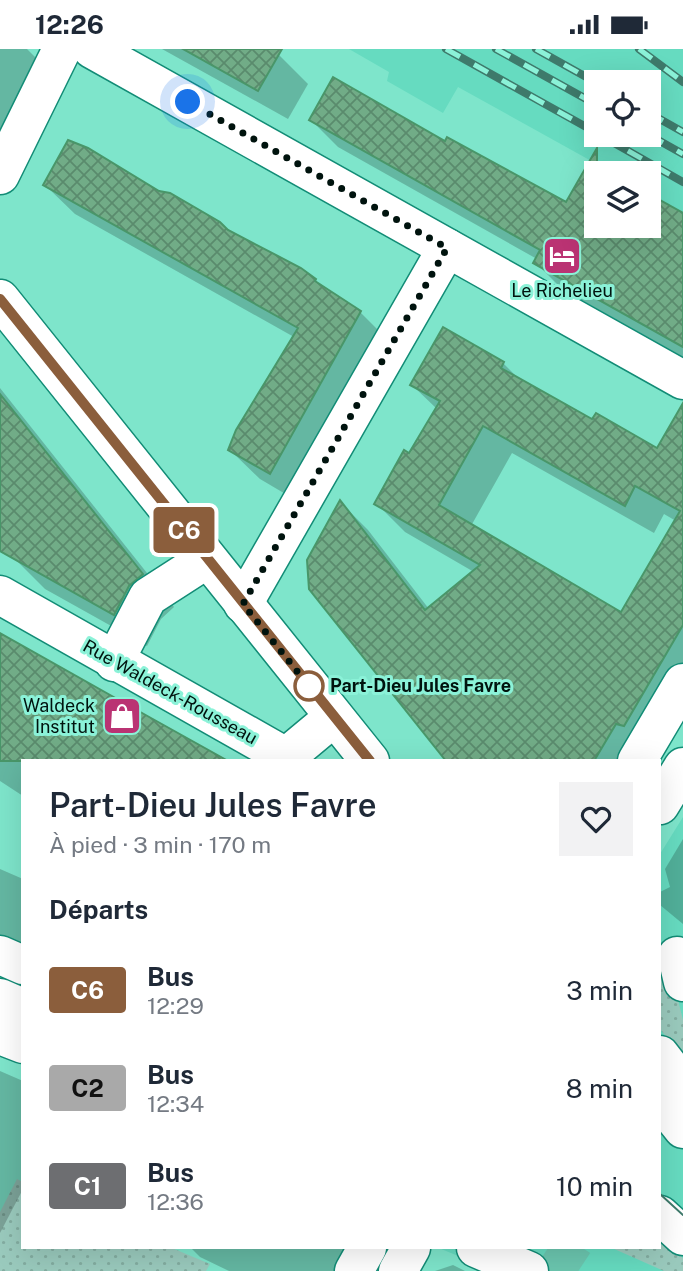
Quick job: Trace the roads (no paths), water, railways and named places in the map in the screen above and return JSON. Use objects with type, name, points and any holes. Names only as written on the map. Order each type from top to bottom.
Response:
[{"type":"street","points":[[0,175],[62,49]]},
{"type":"street","points":[[92,49],[683,380]]},
{"type":"street","points":[[243,604],[447,248]]},
{"type":"street","points":[[0,299],[194,567],[243,604],[368,759]]},
{"type":"street","points":[[114,662],[148,597],[194,567]]},
{"type":"street","name":"Rue Waldeck-Rousseau","points":[[0,595],[114,662],[286,757],[334,717]]},
{"type":"street","points":[[638,759],[683,683]]},
{"type":"street","points":[[657,759],[683,716]]},
{"type":"street","points":[[661,803],[683,767]]},
{"type":"street","points":[[0,955],[21,964]]},
{"type":"street","points":[[0,998],[21,1007]]},
{"type":"street","points":[[0,1035],[21,1043]]},
{"type":"street","points":[[661,1056],[683,1085]]},
{"type":"street","points":[[661,1101],[683,1129]]},
{"type":"street","points":[[661,1216],[683,1236]]},
{"type":"street","points":[[354,1271],[366,1249]]},
{"type":"street","points":[[398,1271],[410,1249]]},
{"type":"street","points":[[478,1249],[529,1271]]},
{"type":"tunnel","points":[[550,1249],[583,1271]]},
{"type":"tram line","points":[[661,1195],[683,1215]]},
{"type":"railway","points":[[446,49],[584,126]]},
{"type":"railway","points":[[496,49],[584,98]]},
{"type":"railway","points":[[536,49],[584,76]]},
{"type":"railway","points":[[639,49],[683,82]]},
{"type":"railway","points":[[661,120],[683,132]]},
{"type":"railway","points":[[661,142],[683,154]]},
{"type":"railway","points":[[621,147],[683,182]]},
{"type":"place","name":"Le Richelieu","points":[[562,256]]},
{"type":"place","name":"Part-Dieu Jules Favre","points":[[309,686]]},
{"type":"place","name":"Waldeck Institut","points":[[122,716]]}]
